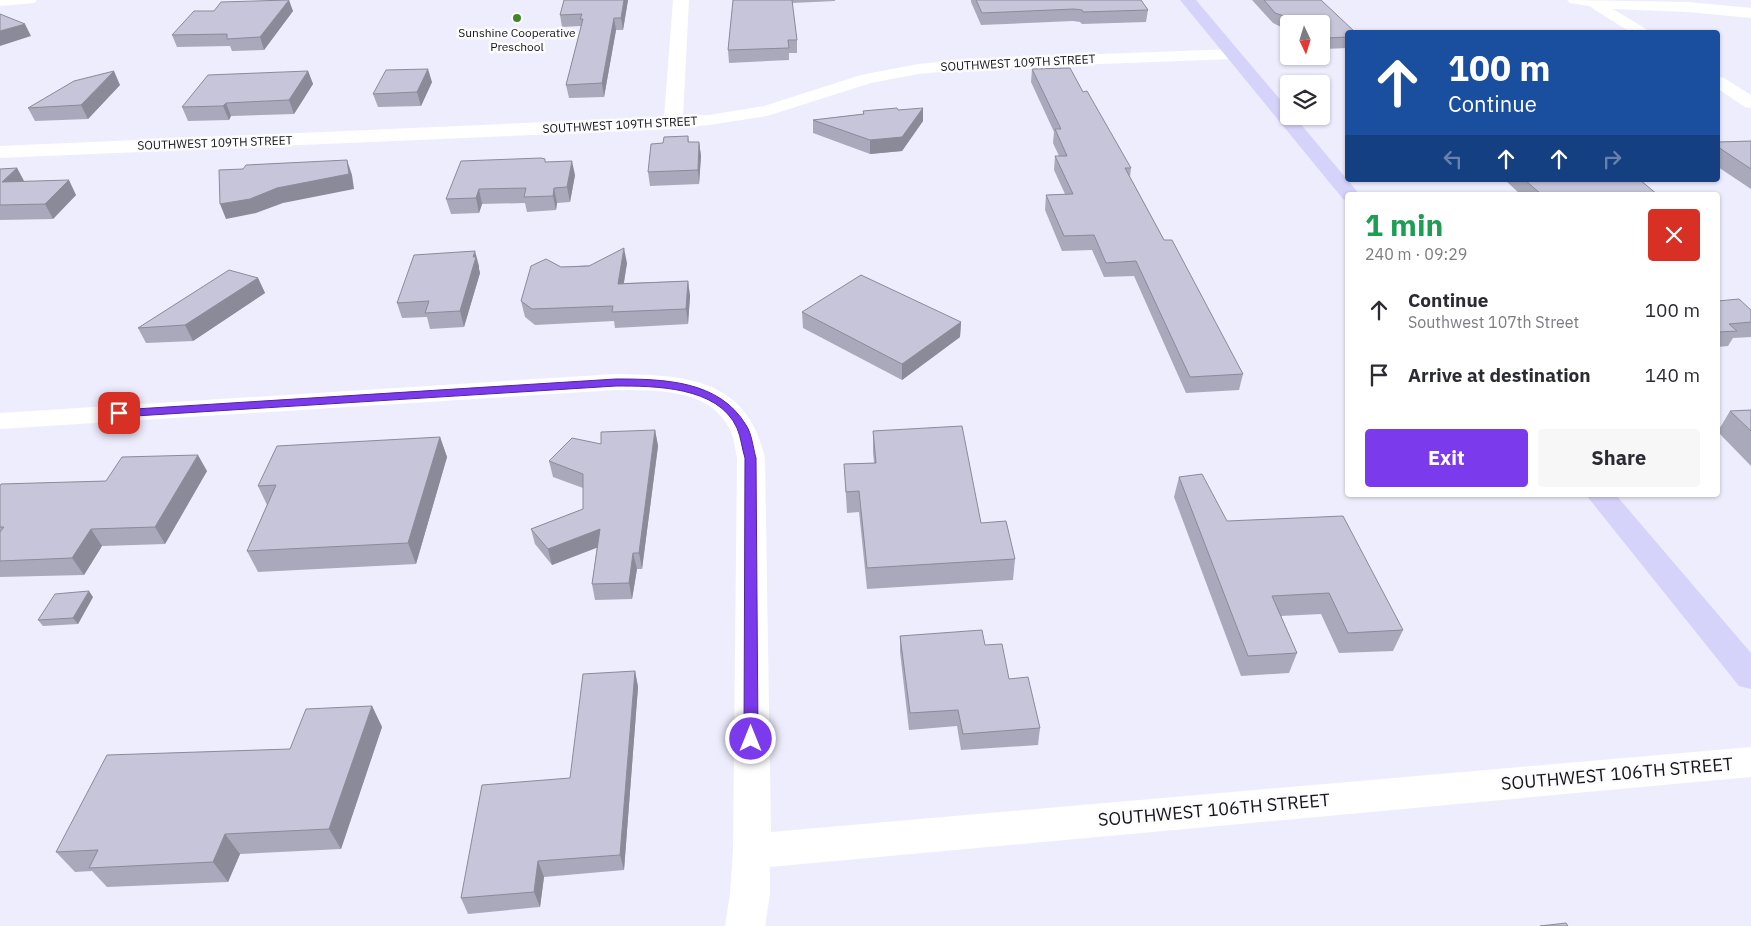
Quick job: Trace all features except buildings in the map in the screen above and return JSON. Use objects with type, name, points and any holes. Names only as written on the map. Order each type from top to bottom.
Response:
[{"type":"main road","points":[[1188,0],[1348,192]]},
{"type":"main road","points":[[1602,497],[1751,676]]},
{"type":"street","points":[[0,1],[29,0]]},
{"type":"street","points":[[673,123],[681,0]]},
{"type":"street","points":[[1575,0],[1593,3],[1688,7],[1751,13]]},
{"type":"street","points":[[1593,3],[1637,30]]},
{"type":"street","name":"SOUTHWEST 109TH STREET","points":[[0,152],[673,123],[733,118],[754,114],[875,77],[918,69],[952,65],[1233,54]]},
{"type":"street","points":[[1720,83],[1751,103]]},
{"type":"street","points":[[0,421],[616,382],[659,382],[680,386],[716,400],[731,412],[742,427],[750,458],[752,851],[750,894],[745,926]]},
{"type":"street","name":"SOUTHWEST 106TH STREET","points":[[752,851],[1751,762]]},
{"type":"place","name":"Sunshine Cooperative Preschool","points":[[517,18]]},
{"type":"route","points":[[119,413],[616,382],[659,382],[699,392],[716,400],[731,412],[742,427],[748,442],[750,458],[752,479],[751,739]]}]
